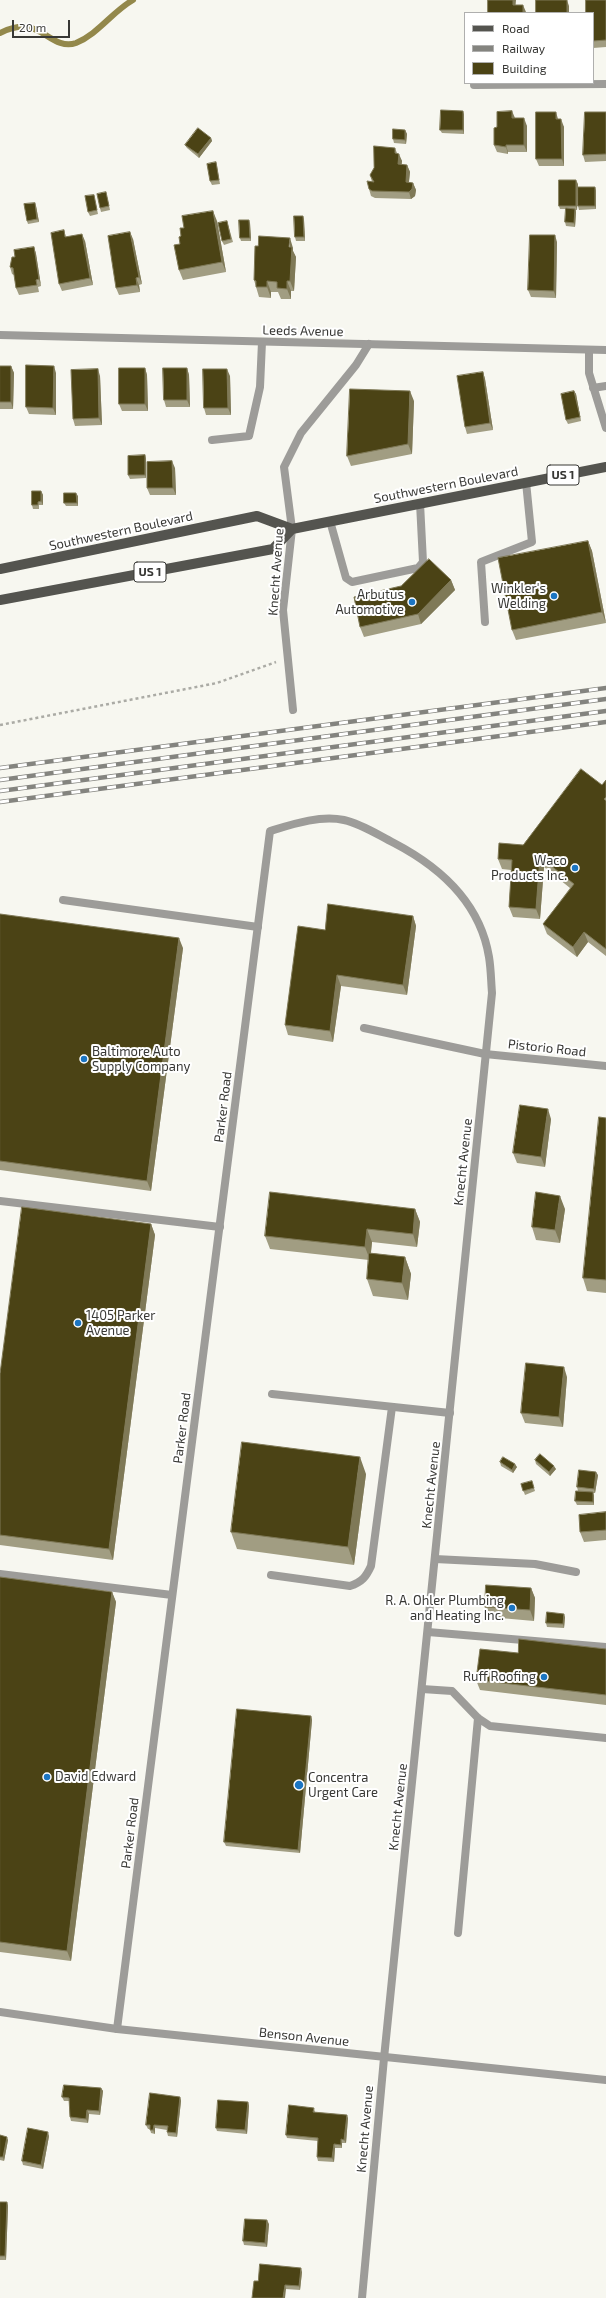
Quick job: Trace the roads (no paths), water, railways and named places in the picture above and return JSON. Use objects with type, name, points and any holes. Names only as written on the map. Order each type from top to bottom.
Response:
[{"type":"main road","name":"Southwestern Boulevard","points":[[0,569],[258,516],[292,529],[606,467]]},
{"type":"main road","name":"US 1","points":[[0,600],[273,549],[292,529]]},
{"type":"street","points":[[474,85],[606,84]]},
{"type":"street","name":"Leeds Avenue","points":[[0,335],[606,350]]},
{"type":"street","points":[[212,440],[249,436],[260,386],[262,342]]},
{"type":"street","name":"Knecht Avenue","points":[[293,710],[283,610],[292,529],[284,466],[301,433],[356,365],[369,344]]},
{"type":"street","points":[[589,350],[589,373],[606,428]]},
{"type":"street","points":[[594,388],[606,386]]},
{"type":"street","points":[[485,622],[482,562],[532,542],[526,482]]},
{"type":"street","points":[[330,521],[346,578],[352,582],[418,568],[423,562],[420,503]]},
{"type":"street","name":"Knecht Avenue","points":[[270,831],[298,823],[323,819],[344,820],[367,828],[421,857],[444,874],[465,899],[480,928],[489,956],[492,993],[384,2058],[362,2298]]},
{"type":"street","name":"Parker Road","points":[[116,2029],[270,831]]},
{"type":"street","points":[[64,900],[258,927]]},
{"type":"street","name":"Pistorio Road","points":[[364,1028],[485,1054],[606,1066]]},
{"type":"street","points":[[0,1200],[220,1227]]},
{"type":"street","points":[[272,1394],[450,1413]]},
{"type":"street","points":[[272,1576],[350,1586],[359,1583],[366,1577],[371,1566],[392,1407]]},
{"type":"street","points":[[435,1559],[535,1564],[576,1572]]},
{"type":"street","points":[[0,1574],[172,1595]]},
{"type":"street","points":[[428,1632],[606,1647]]},
{"type":"street","points":[[422,1689],[452,1691],[478,1718],[490,1726],[606,1738]]},
{"type":"street","points":[[458,1933],[478,1718]]},
{"type":"street","name":"Benson Avenue","points":[[0,2012],[116,2029],[606,2080]]},
{"type":"waterway","points":[[0,33],[13,28],[27,27],[33,28],[63,44],[76,43],[98,29],[125,5],[133,0]]},
{"type":"railway","points":[[0,768],[606,688]]},
{"type":"railway","points":[[0,780],[606,699]]},
{"type":"railway","points":[[0,791],[606,711]]},
{"type":"railway","points":[[0,802],[606,722]]},
{"type":"place","name":"Winkler's Welding","points":[[554,596]]},
{"type":"place","name":"Arbutus Automotive","points":[[412,602]]},
{"type":"place","name":"Waco Products Inc.","points":[[575,868]]},
{"type":"place","name":"Baltimore Auto Supply Company","points":[[84,1059]]},
{"type":"place","name":"1405 Parker Avenue","points":[[78,1323]]},
{"type":"place","name":"R. A. Ohler Plumbing and Heating Inc.","points":[[512,1608]]},
{"type":"place","name":"Ruff Roofing","points":[[544,1677]]},
{"type":"place","name":"David Edward","points":[[47,1777]]},
{"type":"place","name":"Concentra Urgent Care","points":[[299,1785]]}]
